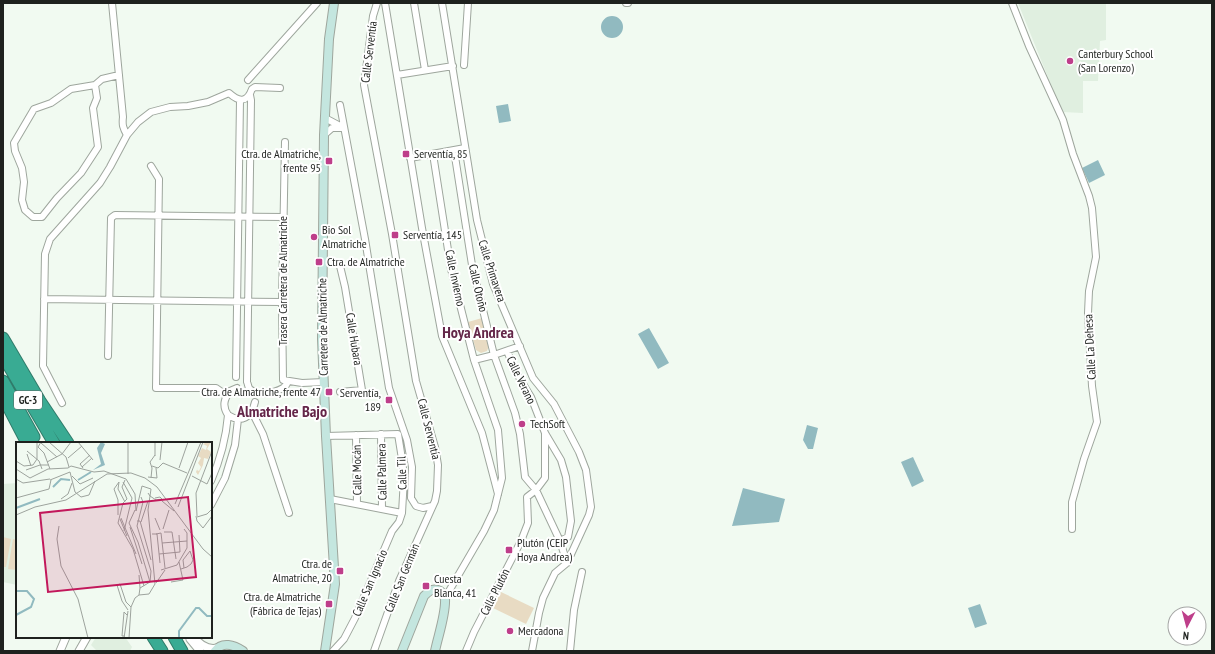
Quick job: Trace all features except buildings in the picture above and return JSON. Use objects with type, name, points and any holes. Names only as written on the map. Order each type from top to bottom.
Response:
[{"type":"highway","points":[[3,338],[40,401],[67,442]]},
{"type":"highway","name":"GC-3","points":[[3,356],[53,442]]},
{"type":"highway","name":"GC-3","points":[[3,381],[33,441]]},
{"type":"highway","points":[[3,389],[33,441]]},
{"type":"highway","points":[[3,397],[33,441]]},
{"type":"highway","points":[[155,638],[162,651]]},
{"type":"highway","points":[[169,638],[176,651]]},
{"type":"highway","points":[[175,638],[182,651]]},
{"type":"main road","name":"Carretera de Almatriche","points":[[326,651],[335,584],[322,339],[324,135],[329,39],[334,3]]},
{"type":"main road","points":[[402,651],[424,596],[430,590],[437,589],[442,592],[445,598],[435,651]]},
{"type":"main road","points":[[216,649],[228,644],[234,645],[243,651]]},
{"type":"street","points":[[112,3],[120,75],[123,117],[122,123],[123,129],[127,135]]},
{"type":"street","points":[[248,80],[317,3]]},
{"type":"street","name":"Calle Serventía","points":[[340,105],[365,239],[389,388],[407,440],[412,467],[411,498],[416,506],[423,508],[432,506],[435,501],[438,465],[435,447],[416,381],[392,234],[364,85],[373,16],[377,3]]},
{"type":"street","name":"Calle Serventía","points":[[385,3],[410,158],[442,336],[482,433],[498,494]]},
{"type":"street","points":[[414,3],[425,70]]},
{"type":"street","name":"Calle Primavera","points":[[442,3],[477,220],[493,284],[533,378],[554,404],[580,452],[586,470],[591,507],[589,515],[567,563],[556,573],[543,598],[532,651]]},
{"type":"street","points":[[464,65],[468,3]]},
{"type":"street","name":"Calle La Dehesa","points":[[1012,3],[1029,46],[1063,120],[1089,196],[1096,245],[1096,257],[1089,291],[1088,313],[1092,386],[1097,422],[1084,458],[1072,502],[1072,529]]},
{"type":"street","points":[[397,75],[452,66]]},
{"type":"street","points":[[95,85],[97,98],[93,108],[98,147],[81,173],[42,216],[33,217],[25,210],[22,200],[24,182],[22,168],[15,151],[14,143],[34,109],[51,103],[71,89],[95,85],[102,79],[120,75]]},
{"type":"street","points":[[280,88],[255,87],[252,89],[250,95],[247,382],[250,388],[256,392],[264,393],[284,388],[288,381],[302,383],[324,382]]},
{"type":"street","points":[[62,403],[43,366],[45,254],[50,239],[100,183],[127,135],[138,122],[151,112],[170,107],[188,106],[208,102],[229,93],[240,100],[245,99],[250,95]]},
{"type":"street","points":[[236,377],[240,100]]},
{"type":"street","points":[[325,118],[344,128]]},
{"type":"street","points":[[324,135],[332,128],[344,128]]},
{"type":"street","name":"Trasera Carretera de Almatriche","points":[[285,142],[282,302],[283,380],[288,381]]},
{"type":"street","points":[[410,158],[465,148]]},
{"type":"street","name":"Calle Otoño","points":[[454,150],[472,265],[494,355],[515,413],[520,434],[525,478],[536,490],[560,541]]},
{"type":"street","name":"Calle Invierno","points":[[433,154],[452,269],[474,360],[498,430],[502,478],[498,494]]},
{"type":"street","points":[[151,166],[159,180],[156,388],[216,388],[226,395]]},
{"type":"street","points":[[108,356],[111,218],[115,215],[284,217]]},
{"type":"street","name":"Calle Hubara","points":[[340,266],[345,287],[362,390],[340,392]]},
{"type":"street","points":[[44,299],[282,302]]},
{"type":"street","points":[[474,360],[520,346]]},
{"type":"street","name":"Calle Verano","points":[[507,351],[517,374],[531,397],[545,433],[561,460],[566,477],[571,521],[568,536],[560,541]]},
{"type":"street","points":[[212,479],[221,458],[226,435],[228,414],[224,405],[226,395],[230,391],[237,388]]},
{"type":"street","points":[[228,414],[238,419],[244,419],[252,412],[255,402]]},
{"type":"street","points":[[252,412],[263,434],[289,513]]},
{"type":"street","points":[[212,503],[225,478],[235,445],[238,419]]},
{"type":"street","points":[[536,490],[545,478],[545,433]]},
{"type":"street","points":[[326,436],[381,434]]},
{"type":"street","name":"Calle Til","points":[[381,434],[398,434],[404,478],[402,513]]},
{"type":"street","name":"Calle Palmera","points":[[381,434],[382,509]]},
{"type":"street","name":"Calle Mocán","points":[[356,435],[358,504]]},
{"type":"street","name":"Calle Plutón","points":[[466,651],[474,632],[521,541],[528,523],[527,497],[536,490]]},
{"type":"street","points":[[445,598],[484,531],[494,510],[498,494]]},
{"type":"street","points":[[330,499],[402,513]]},
{"type":"street","name":"Calle San Germán","points":[[374,651],[399,581],[432,506]]},
{"type":"street","name":"Calle San Ignacio","points":[[334,651],[344,638],[355,618],[392,531],[399,522],[402,513]]},
{"type":"street","points":[[560,541],[567,563]]},
{"type":"street","points":[[570,651],[574,610],[582,572]]},
{"type":"street","points":[[60,651],[66,638]]},
{"type":"street","points":[[79,651],[86,638]]},
{"type":"street","points":[[190,638],[200,651]]},
{"type":"street","points":[[195,638],[204,647],[216,649]]},
{"type":"shaded area","name":"Canterbury School (San Lorenzo)","points":[[1018,3],[1106,3],[1106,40],[1100,41],[1098,81],[1083,81],[1083,113],[1062,112]]},
{"type":"shaded area","points":[[482,318],[489,346],[487,351],[481,353],[476,350],[468,322]]},
{"type":"shaded area","points":[[16,483],[16,585],[3,582],[3,484]]},
{"type":"shaded area","points":[[3,537],[11,539],[6,567],[3,567]]},
{"type":"shaded area","points":[[13,539],[16,540],[16,570],[8,569]]},
{"type":"shaded area","points":[[501,592],[534,608],[526,624],[493,608]]},
{"type":"shaded area","points":[[95,638],[126,638],[132,647],[130,651],[97,651],[91,645]]},
{"type":"water","points":[[612,16],[620,19],[623,27],[620,35],[612,38],[604,35],[601,27],[604,19]]},
{"type":"water","points":[[508,104],[511,121],[499,123],[496,106]]},
{"type":"water","points":[[1098,160],[1105,175],[1089,183],[1082,168]]},
{"type":"water","points":[[649,328],[669,363],[658,369],[638,334]]},
{"type":"water","points":[[807,425],[818,428],[813,449],[808,449],[803,440]]},
{"type":"water","points":[[913,457],[924,481],[912,487],[901,462]]},
{"type":"water","points":[[743,488],[785,499],[779,522],[732,526]]},
{"type":"water","points":[[980,604],[987,624],[975,628],[968,608]]},
{"type":"place","name":"Canterbury School (San Lorenzo)","points":[[1070,61]]},
{"type":"place","name":"Serventía, 85","points":[[406,154]]},
{"type":"place","name":"Ctra. de Almatriche, frente 95","points":[[329,161]]},
{"type":"place","name":"Serventía, 145","points":[[395,235]]},
{"type":"place","name":"Bio Sol Almatriche","points":[[314,237]]},
{"type":"place","name":"Ctra. de Almatriche","points":[[319,262]]},
{"type":"place","name":"Ctra. de Almatriche, frente 47","points":[[329,392]]},
{"type":"place","name":"Serventía, 189","points":[[389,400]]},
{"type":"place","name":"TechSoft","points":[[522,424]]},
{"type":"place","name":"Plutón (CEIP Hoya Andrea)","points":[[509,550]]},
{"type":"place","name":"Ctra. de Almatriche, 20","points":[[340,571]]},
{"type":"place","name":"Cuesta Blanca, 41","points":[[426,586]]},
{"type":"place","name":"Ctra. de Almatriche (Fábrica de Tejas)","points":[[329,604]]},
{"type":"place","name":"Mercadona","points":[[510,631]]},
{"type":"district","name":"Hoya Andrea","points":[[478,332]]},
{"type":"district","name":"Almatriche Bajo","points":[[282,411]]}]
